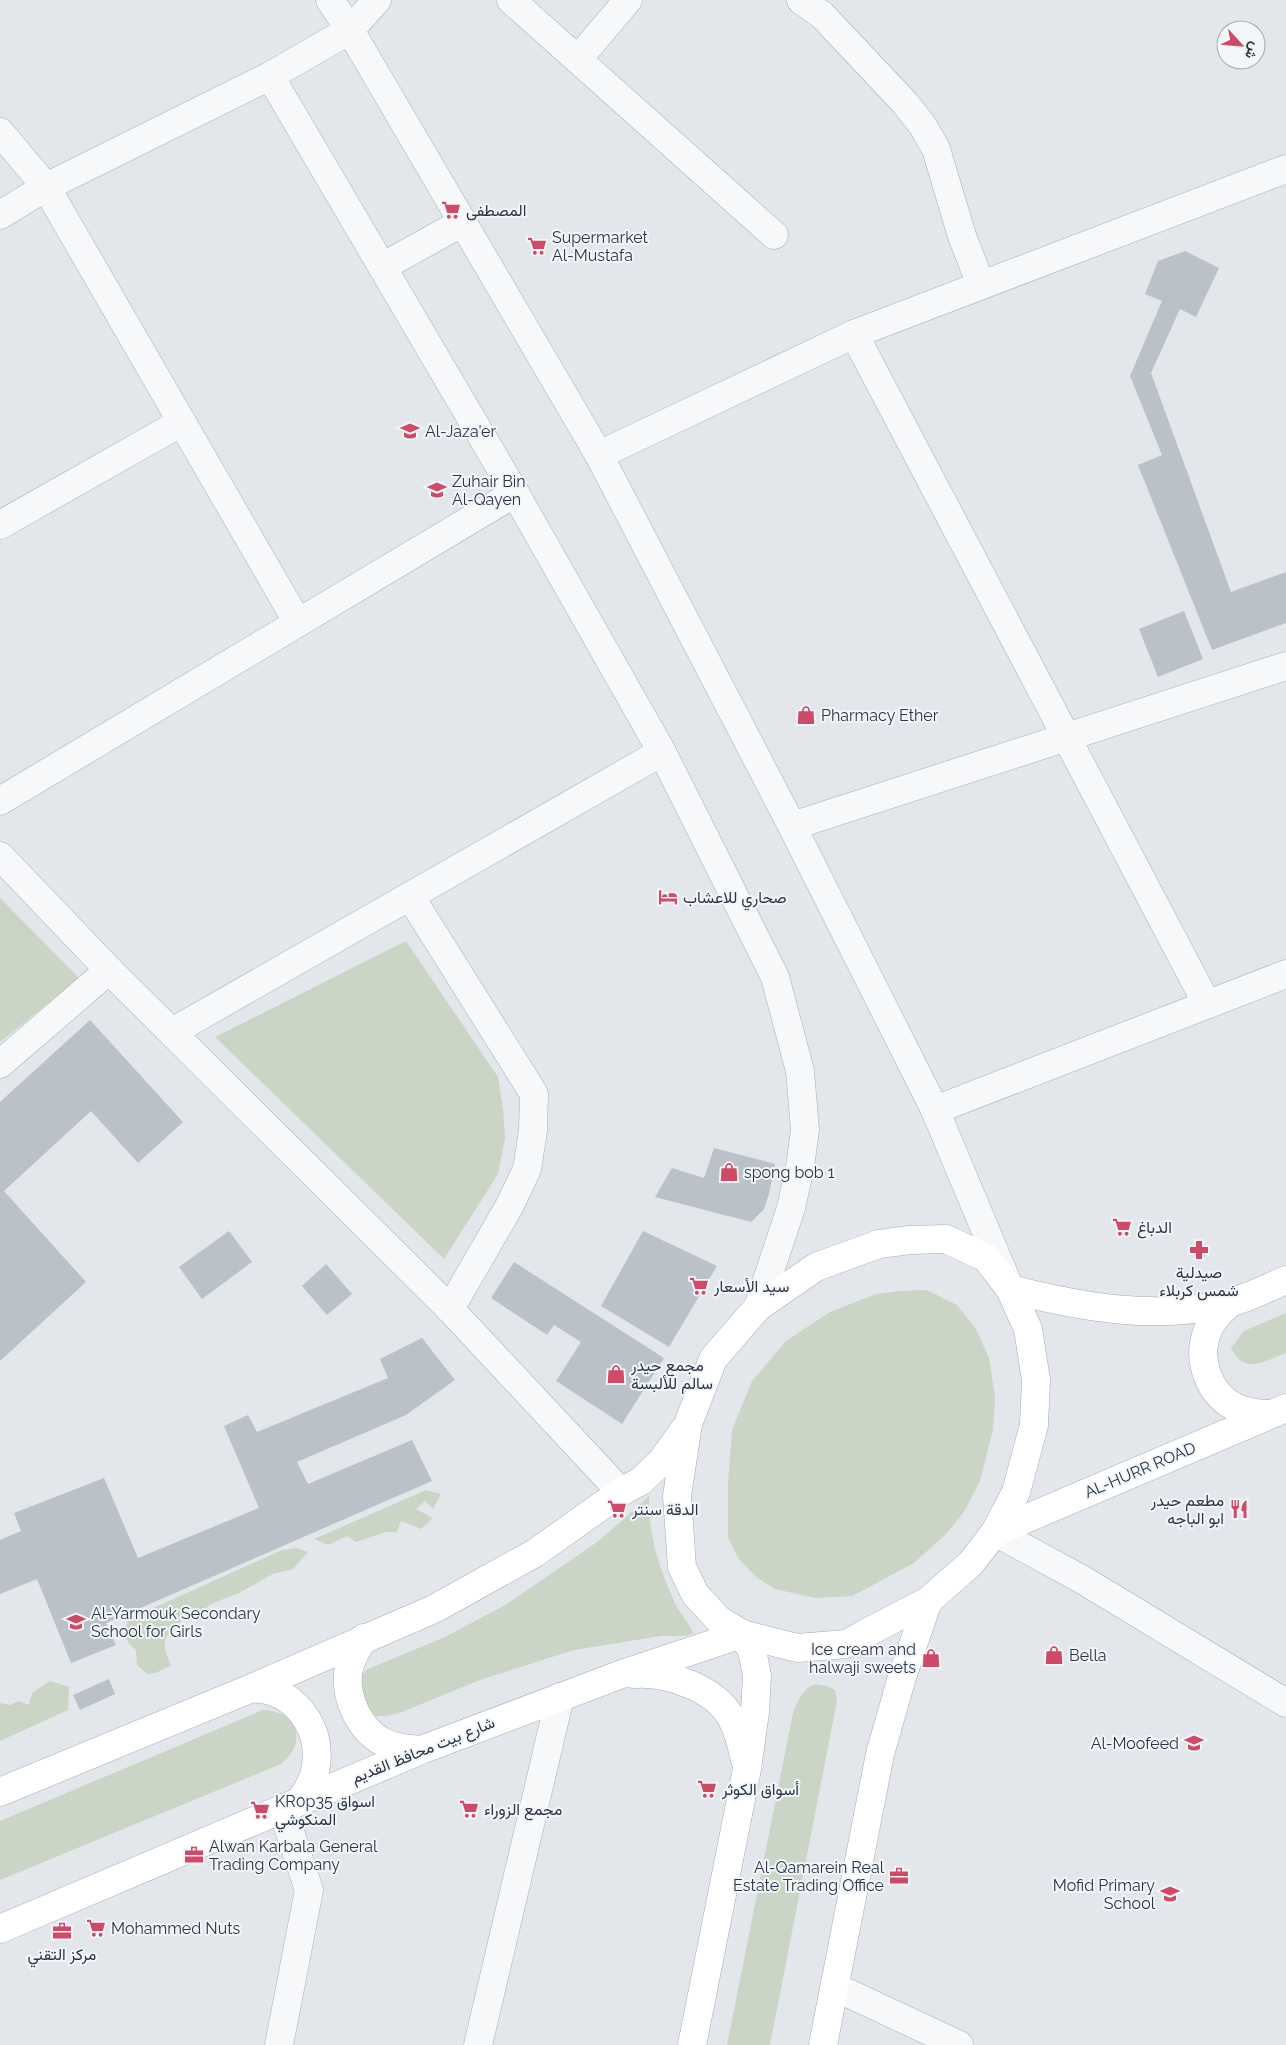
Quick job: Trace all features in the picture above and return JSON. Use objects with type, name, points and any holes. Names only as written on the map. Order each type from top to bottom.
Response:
[{"type":"main road","points":[[946,1239],[986,1258],[1010,1289],[1028,1329],[1036,1380],[1034,1425],[1016,1492],[995,1532],[971,1563],[928,1600],[846,1644],[797,1648],[742,1634],[719,1620],[696,1594],[682,1567],[677,1496],[688,1424],[713,1359],[758,1307],[816,1267],[879,1244],[910,1240],[946,1239]]},
{"type":"main road","points":[[1010,1289],[1057,1302],[1092,1307],[1166,1311],[1230,1303],[1286,1280]]},
{"type":"main road","points":[[1230,1303],[1217,1315],[1208,1330],[1203,1348],[1204,1366],[1211,1383],[1221,1397],[1236,1408],[1253,1413],[1278,1411]]},
{"type":"main road","name":"AL-HURR ROAD","points":[[995,1532],[1278,1411]]},
{"type":"main road","points":[[0,1792],[252,1688],[434,1609],[535,1553],[621,1492],[641,1481],[661,1462],[688,1424]]},
{"type":"main road","points":[[823,2045],[880,1754],[902,1677],[928,1600]]},
{"type":"main road","points":[[692,2045],[747,1769],[755,1712],[757,1676],[752,1650],[742,1634]]},
{"type":"main road","name":"شارع بيت محافظ القديم","points":[[0,1929],[421,1750],[622,1674],[742,1634]]},
{"type":"main road","points":[[364,1638],[353,1655],[348,1674],[349,1694],[355,1713],[367,1729],[382,1741],[401,1748],[421,1750]]},
{"type":"main road","points":[[622,1674],[637,1674],[683,1682],[704,1691],[719,1701],[732,1718],[740,1737],[747,1769]]},
{"type":"main road","points":[[252,1688],[271,1691],[288,1699],[302,1712],[312,1728],[317,1746],[316,1766],[311,1784],[292,1804]]},
{"type":"street","points":[[330,0],[350,30],[600,454],[792,826],[935,1110],[1010,1289]]},
{"type":"street","points":[[0,215],[46,187],[270,76],[350,30],[377,0]]},
{"type":"street","points":[[511,0],[774,235]]},
{"type":"street","points":[[578,60],[628,0]]},
{"type":"street","points":[[802,0],[822,14],[905,103],[923,126],[936,149],[962,236],[981,285]]},
{"type":"street","points":[[270,76],[515,494],[662,752],[775,978],[800,1071],[805,1130],[800,1167],[790,1208],[758,1307]]},
{"type":"street","points":[[0,132],[46,187],[298,623]]},
{"type":"street","points":[[600,454],[854,334],[1286,169]]},
{"type":"street","points":[[382,267],[463,222]]},
{"type":"street","points":[[854,334],[1207,1004]]},
{"type":"street","points":[[0,525],[182,422]]},
{"type":"street","points":[[0,802],[515,494]]},
{"type":"street","points":[[792,826],[1286,666]]},
{"type":"street","points":[[172,1032],[662,752]]},
{"type":"street","points":[[0,856],[109,970],[450,1309],[621,1492]]},
{"type":"street","points":[[410,896],[534,1094],[533,1131],[527,1170],[510,1205],[450,1309]]},
{"type":"street","points":[[0,1064],[109,970]]},
{"type":"street","points":[[935,1110],[1286,974]]},
{"type":"street","points":[[995,1532],[1084,1580],[1286,1703]]},
{"type":"street","points":[[478,2045],[560,1697]]},
{"type":"street","points":[[279,2045],[309,1890],[292,1804]]},
{"type":"street","points":[[834,1987],[959,2045]]},
{"type":"green space","points":[[0,898],[79,978],[0,1042]]},
{"type":"green space","points":[[406,941],[498,1077],[503,1109],[505,1138],[498,1174],[444,1259],[215,1037]]},
{"type":"green space","points":[[927,1290],[957,1305],[976,1329],[989,1358],[995,1397],[993,1430],[980,1481],[964,1512],[946,1534],[914,1563],[873,1585],[852,1596],[815,1598],[775,1589],[756,1577],[738,1558],[728,1538],[728,1483],[732,1430],[752,1381],[786,1341],[830,1312],[876,1294]]},
{"type":"green space","points":[[1286,1313],[1286,1353],[1256,1364],[1242,1362],[1236,1357],[1231,1348],[1244,1331]]},
{"type":"green space","points":[[426,1490],[441,1494],[433,1509],[425,1501],[416,1509],[433,1518],[421,1529],[401,1521],[397,1532],[386,1532],[356,1542],[347,1536],[328,1545],[314,1539]]},
{"type":"green space","points":[[649,1496],[651,1526],[659,1564],[675,1603],[693,1633],[687,1636],[661,1636],[574,1650],[480,1680],[402,1712],[387,1716],[376,1716],[365,1707],[358,1678],[368,1669],[445,1637],[507,1604],[600,1540]]},
{"type":"green space","points":[[297,1548],[308,1552],[293,1569],[273,1574],[239,1593],[211,1604],[196,1616],[185,1616],[166,1638],[165,1648],[171,1665],[156,1673],[147,1674],[137,1665],[136,1650],[129,1644],[125,1632],[129,1619],[282,1550]]},
{"type":"green space","points":[[50,1681],[69,1687],[68,1710],[0,1741],[0,1703],[10,1705],[19,1701],[29,1705],[32,1693]]},
{"type":"green space","points":[[815,1684],[827,1686],[835,1690],[837,1701],[770,2045],[727,2045],[793,1713],[804,1692]]},
{"type":"green space","points":[[263,1710],[284,1716],[295,1729],[296,1738],[294,1746],[281,1764],[0,1880],[0,1821]]},
{"type":"building","points":[[1185,251],[1219,268],[1196,317],[1180,309],[1151,373],[1231,592],[1286,572],[1286,623],[1212,650],[1138,465],[1162,455],[1130,376],[1162,301],[1145,294],[1158,261]]},
{"type":"building","points":[[1184,611],[1203,659],[1158,677],[1139,629]]},
{"type":"building","points":[[90,1020],[183,1122],[138,1163],[91,1111],[4,1191],[86,1282],[0,1361],[0,1102]]},
{"type":"building","points":[[714,1148],[775,1164],[764,1209],[751,1222],[655,1197],[672,1168],[704,1178]]},
{"type":"building","points":[[229,1231],[252,1262],[202,1299],[179,1267]]},
{"type":"building","points":[[643,1231],[717,1266],[669,1347],[601,1306]]},
{"type":"building","points":[[514,1262],[664,1358],[622,1424],[556,1381],[581,1342],[554,1325],[547,1335],[491,1298]]},
{"type":"building","points":[[326,1264],[352,1294],[327,1315],[302,1286]]},
{"type":"building","points":[[422,1338],[455,1380],[406,1415],[297,1462],[308,1484],[412,1440],[432,1481],[106,1623],[116,1645],[71,1663],[37,1579],[0,1594],[0,1540],[21,1531],[14,1513],[104,1478],[138,1558],[259,1508],[224,1426],[248,1415],[257,1432],[388,1378],[380,1359]]},
{"type":"building","points":[[109,1679],[115,1694],[80,1710],[73,1695]]},
{"type":"place","name":"المصطفى","points":[[451,210]]},
{"type":"place","name":"Supermarket Al-Mustafa","points":[[537,246]]},
{"type":"place","name":"Al-Jaza'er","points":[[410,431]]},
{"type":"place","name":"Zuhair Bin Al-Qayen","points":[[437,490]]},
{"type":"place","name":"Pharmacy Ether","points":[[806,715]]},
{"type":"place","name":"صحاري للاعشاب","points":[[668,897]]},
{"type":"place","name":"spong bob 1","points":[[729,1172]]},
{"type":"place","name":"الدباغ","points":[[1122,1227]]},
{"type":"place","name":"صيدلية شمس كربلاء","points":[[1199,1250]]},
{"type":"place","name":"سيد الأسعار","points":[[699,1286]]},
{"type":"place","name":"مجمع حيدر سالم للألبسة","points":[[616,1374]]},
{"type":"place","name":"الدقة سنتر","points":[[617,1509]]},
{"type":"place","name":"مطعم حيدر ابو الباجه","points":[[1239,1509]]},
{"type":"place","name":"Al-Yarmouk Secondary School for Girls","points":[[76,1622]]},
{"type":"place","name":"Bella","points":[[1054,1655]]},
{"type":"place","name":"Ice cream and halwaji sweets","points":[[931,1658]]},
{"type":"place","name":"Al-Moofeed","points":[[1194,1743]]},
{"type":"place","name":"أسواق الكوثر","points":[[707,1789]]},
{"type":"place","name":"مجمع الزوراء","points":[[469,1809]]},
{"type":"place","name":"KR0p35 اسواق المنكوشي","points":[[260,1810]]},
{"type":"place","name":"Alwan Karbala General Trading Company","points":[[194,1855]]},
{"type":"place","name":"Al-Qamarein Real Estate Trading Office","points":[[899,1876]]},
{"type":"place","name":"Mofid Primary School","points":[[1170,1894]]},
{"type":"place","name":"Mohammed Nuts","points":[[96,1928]]},
{"type":"place","name":"مركز التقني","points":[[62,1931]]}]
